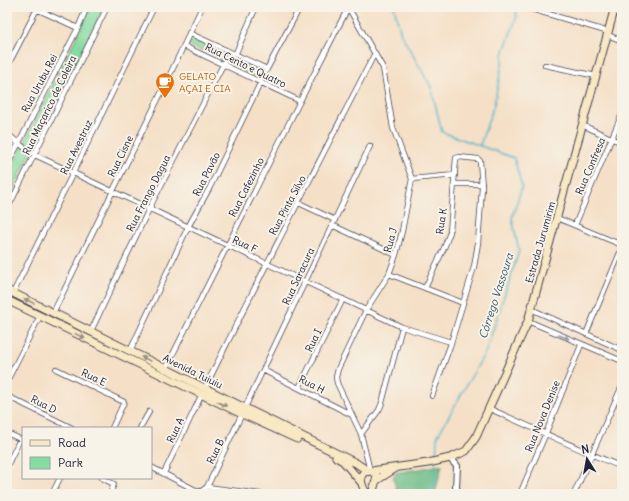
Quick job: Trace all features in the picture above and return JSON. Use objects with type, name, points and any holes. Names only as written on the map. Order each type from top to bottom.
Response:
[{"type":"main road","name":"Estrada Jurumirim","points":[[370,471],[447,458],[466,450],[476,437],[490,409],[532,309],[615,7]]},
{"type":"main road","name":"Avenida Tuiuiu","points":[[10,292],[130,351],[164,372]]},
{"type":"main road","name":"Avenida Tuiuiu","points":[[7,300],[59,326],[164,372],[327,452],[343,461],[362,483],[366,494]]},
{"type":"main road","points":[[59,326],[63,318]]},
{"type":"main road","name":"Avenida Tuiuiu","points":[[244,411],[356,463],[370,471]]},
{"type":"main road","points":[[372,494],[376,482],[376,475],[370,471],[364,472],[361,476],[362,483],[369,487],[376,482],[398,467]]},
{"type":"street","name":"Rua Urubu Rei","points":[[7,166],[78,28],[87,7]]},
{"type":"street","name":"Rua Maçarico de Coleira","points":[[7,210],[107,7]]},
{"type":"street","name":"Rua Avestruz","points":[[10,292],[74,174],[154,7]]},
{"type":"street","name":"Rua Cisne","points":[[53,313],[202,7]]},
{"type":"street","points":[[235,55],[256,7]]},
{"type":"street","name":"Rua Pavão","points":[[130,351],[188,227],[210,187],[267,69],[300,7]]},
{"type":"street","points":[[7,67],[34,8],[78,28]]},
{"type":"street","points":[[348,8],[383,68],[393,128],[412,179],[455,175]]},
{"type":"street","name":"Rua Cafezinho","points":[[164,372],[348,8]]},
{"type":"street","points":[[528,8],[608,33],[622,41]]},
{"type":"street","name":"Rua Cento e Quatro","points":[[189,33],[229,53],[267,69]]},
{"type":"street","name":"Rua Cento e Quatro","points":[[184,46],[300,101]]},
{"type":"street","name":"Rua Frango Dagua","points":[[91,331],[149,209],[229,53]]},
{"type":"street","name":"Rua Pinta Silvo","points":[[203,391],[266,263],[299,203],[375,53]]},
{"type":"street","points":[[545,65],[596,76]]},
{"type":"street","name":"Rua Confresa","points":[[575,225],[622,114]]},
{"type":"street","points":[[582,126],[622,142]]},
{"type":"street","name":"Rua F","points":[[7,133],[35,155],[112,192],[402,327],[451,342]]},
{"type":"street","name":"Rua Saracura","points":[[244,411],[370,146]]},
{"type":"street","name":"Rua K","points":[[425,288],[450,232],[456,158],[478,159],[480,162],[482,184]]},
{"type":"street","name":"Rua J","points":[[370,471],[361,434],[337,383],[336,377],[338,369],[366,310],[389,274],[396,255],[412,179]]},
{"type":"street","points":[[432,396],[451,342],[474,267],[478,243],[482,184],[454,184]]},
{"type":"street","points":[[299,203],[335,220]]},
{"type":"street","points":[[557,218],[622,246],[586,334]]},
{"type":"street","points":[[332,225],[396,255]]},
{"type":"street","points":[[389,274],[463,303]]},
{"type":"street","name":"Rua I","points":[[299,388],[343,299]]},
{"type":"street","points":[[532,309],[622,350]]},
{"type":"street","points":[[7,381],[40,316]]},
{"type":"street","points":[[528,321],[622,361]]},
{"type":"street","points":[[361,434],[382,403],[402,327]]},
{"type":"street","name":"Rua Nova Denise","points":[[520,494],[581,344]]},
{"type":"street","name":"Rua E","points":[[56,369],[124,402],[112,427]]},
{"type":"street","name":"Rua H","points":[[263,370],[352,415]]},
{"type":"street","points":[[574,494],[622,386]]},
{"type":"street","name":"Rua A","points":[[164,473],[203,391]]},
{"type":"street","name":"Rua D","points":[[7,396],[70,427]]},
{"type":"street","points":[[490,409],[546,433],[591,455],[622,467]]},
{"type":"street","name":"Rua B","points":[[201,493],[207,487],[244,411]]},
{"type":"street","points":[[141,427],[149,412]]},
{"type":"street","points":[[7,432],[20,439],[7,466]]},
{"type":"street","points":[[447,458],[456,464],[458,469],[456,492]]},
{"type":"street","points":[[152,467],[201,493]]},
{"type":"street","points":[[52,494],[60,479]]},
{"type":"street","points":[[104,479],[114,484],[110,494]]},
{"type":"street","points":[[207,487],[260,494]]},
{"type":"green space","points":[[91,7],[104,7],[7,201],[7,177]]},
{"type":"green space","points":[[190,38],[227,55],[224,61],[187,44]]},
{"type":"green space","points":[[229,57],[261,72],[258,78],[226,63]]},
{"type":"green space","points":[[442,465],[435,494],[395,494],[396,488],[393,478],[395,473]]},
{"type":"waterway","name":"Córrego Vassoura","points":[[394,7],[401,34],[431,87],[442,132],[514,158],[522,186],[512,218],[519,251],[486,351],[437,437],[436,459]]},
{"type":"waterway","points":[[480,145],[494,105],[504,51],[517,16],[515,7]]},
{"type":"waterway","name":"Córrego Vassoura","points":[[427,494],[435,484],[435,463]]},
{"type":"place","name":"GELATO AÇAI E CIA","points":[[165,99]]}]
